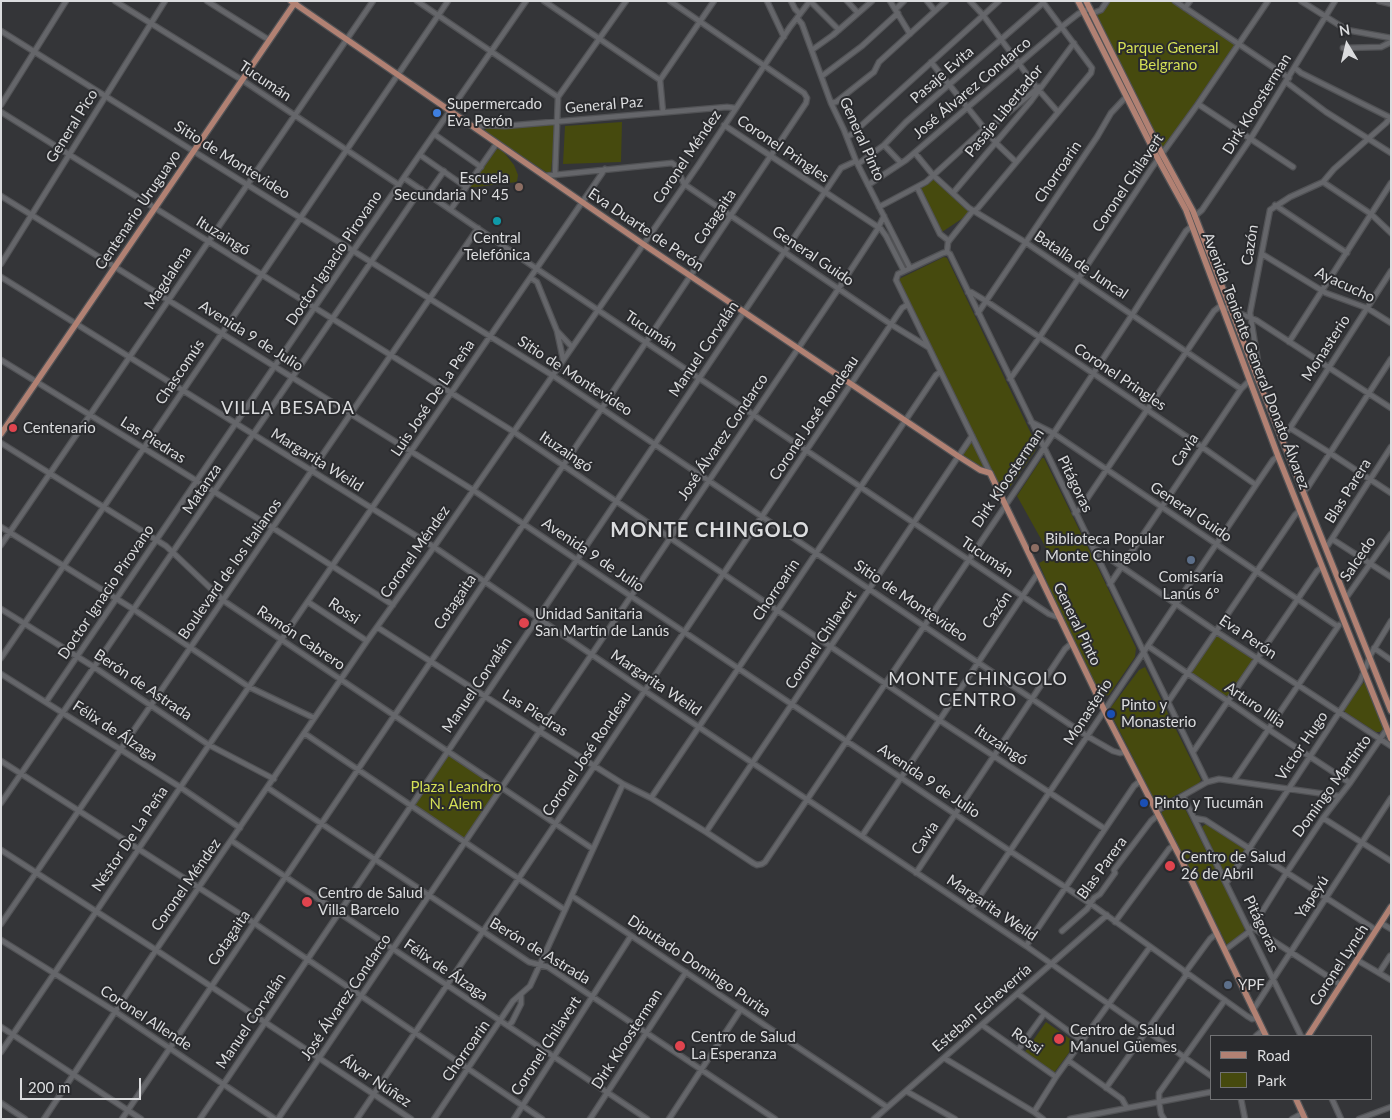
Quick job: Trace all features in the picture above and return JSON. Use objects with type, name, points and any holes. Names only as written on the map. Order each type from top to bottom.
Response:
[{"type":"main road","name":"Avenida Teniente General Donato Álvarez","points":[[1078,1],[1126,97],[1195,216],[1281,438],[1390,706]]},
{"type":"main road","name":"Avenida Teniente General Donato Álvarez","points":[[1086,1],[1192,226],[1278,456],[1391,739]]},
{"type":"main road","name":"Centenario Uruguayo","points":[[1,434],[294,2]]},
{"type":"main road","name":"Eva Duarte de Perón","points":[[294,2],[346,40],[643,244],[958,456],[980,470],[990,473]]},
{"type":"main road","name":"General Pinto","points":[[990,473],[1104,710],[1174,845],[1266,1035]]},
{"type":"main road","name":"Coronel Lynch","points":[[1309,1035],[1391,907]]},
{"type":"main road","points":[[1296,1100],[1304,1116]]},
{"type":"street","points":[[1,105],[66,1]]},
{"type":"street","name":"Tucumán","points":[[115,1],[242,80],[399,185]]},
{"type":"street","name":"General Pico","points":[[1,264],[165,1]]},
{"type":"street","points":[[207,1],[269,40]]},
{"type":"street","name":"Magdalena","points":[[1,545],[373,1]]},
{"type":"street","points":[[417,1],[558,97]]},
{"type":"street","name":"Chascomús","points":[[1,658],[448,1]]},
{"type":"street","name":"Doctor Ignacio Pirovano","points":[[46,702],[526,1]]},
{"type":"street","points":[[544,1],[660,80]]},
{"type":"street","points":[[555,175],[558,97],[626,1]]},
{"type":"street","points":[[670,1],[764,66]]},
{"type":"street","points":[[663,112],[660,80],[714,1]]},
{"type":"street","points":[[767,1],[784,37]]},
{"type":"street","points":[[792,1],[799,16]]},
{"type":"street","points":[[810,1],[839,30]]},
{"type":"street","name":"Coronel Méndez","points":[[44,1119],[156,950],[340,680],[474,490],[810,1]]},
{"type":"street","points":[[847,1],[858,13]]},
{"type":"street","points":[[812,50],[839,30],[872,1]]},
{"type":"street","points":[[890,1],[910,34]]},
{"type":"street","points":[[822,76],[862,46],[897,11],[904,1]]},
{"type":"street","points":[[927,1],[935,11]]},
{"type":"street","points":[[832,103],[874,72],[880,62],[946,1]]},
{"type":"street","points":[[970,1],[1058,112]]},
{"type":"street","points":[[847,137],[999,1]]},
{"type":"street","name":"José Álvarez Condarco","points":[[868,185],[915,153],[967,106],[1019,65],[1062,27],[1084,13],[1100,10],[1107,1]]},
{"type":"street","points":[[1175,1],[1287,80],[1326,112],[1391,153]]},
{"type":"street","points":[[1185,8],[1190,1]]},
{"type":"street","name":"Coronel Chilavert","points":[[1010,379],[1268,1]]},
{"type":"street","points":[[1301,1],[1325,18],[1351,31],[1391,40]]},
{"type":"street","name":"Dirk Kloosterman","points":[[1195,216],[1202,210],[1251,138],[1335,1]]},
{"type":"street","points":[[1379,1],[1391,4]]},
{"type":"street","points":[[878,227],[886,236],[904,271],[947,252],[950,241],[974,210],[1091,74],[1092,68],[1043,2]]},
{"type":"street","name":"Pasaje Evita","points":[[843,166],[857,163],[884,145],[906,122],[1001,41],[1043,2]]},
{"type":"street","name":"General Pinto","points":[[799,16],[857,163],[910,268]]},
{"type":"street","name":"Sitio de Montevideo","points":[[1,31],[552,375],[1088,736],[1113,751],[1126,752]]},
{"type":"street","points":[[1343,48],[1381,47],[1391,40]]},
{"type":"street","name":"Pasaje Libertador","points":[[953,193],[996,143],[1074,43]]},
{"type":"street","points":[[932,62],[985,130],[1016,162]]},
{"type":"street","name":"Cotagaita","points":[[122,1119],[806,103],[807,98],[804,93],[764,66]]},
{"type":"street","points":[[1275,206],[1323,182],[1334,169],[1390,118],[1301,73],[1295,68]]},
{"type":"street","points":[[879,207],[926,182],[985,130],[1039,88]]},
{"type":"street","name":"Chorroarin","points":[[978,313],[1097,137],[1111,113],[1126,97]]},
{"type":"street","points":[[1198,104],[1293,167]]},
{"type":"street","name":"General Paz","points":[[476,129],[484,125],[505,126],[663,112],[735,108]]},
{"type":"street","name":"Ituzaingó","points":[[1,112],[514,432],[939,720],[1105,829]]},
{"type":"street","name":"Coronel Pringles","points":[[724,125],[878,227]]},
{"type":"street","points":[[434,134],[481,167]]},
{"type":"street","points":[[451,210],[496,143]]},
{"type":"street","points":[[884,145],[901,163]]},
{"type":"street","name":"Batalla de Juncal","points":[[915,153],[934,175],[974,210],[1025,242],[1241,389]]},
{"type":"street","points":[[420,155],[466,186]]},
{"type":"street","points":[[544,176],[672,163],[676,166],[684,184]]},
{"type":"street","name":"Manuel Corvalán","points":[[200,1119],[843,166]]},
{"type":"street","name":"Luis José De La Peña","points":[[281,640],[491,336],[533,279],[537,270],[605,169]]},
{"type":"street","points":[[428,194],[444,171]]},
{"type":"street","name":"Tucumán","points":[[404,178],[537,270],[1022,596],[1049,614],[1060,618]]},
{"type":"street","points":[[1323,182],[1371,214],[1391,233]]},
{"type":"street","points":[[1289,342],[1391,183]]},
{"type":"street","name":"General Guido","points":[[684,184],[928,348]]},
{"type":"street","points":[[917,188],[940,234],[950,241]]},
{"type":"street","name":"Matanza","points":[[1,803],[421,189]]},
{"type":"street","name":"Avenida 9 de Julio","points":[[1,196],[474,490],[738,669],[793,704],[845,741],[1091,904],[1252,1019],[1257,1018]]},
{"type":"street","points":[[1275,206],[1347,253]]},
{"type":"street","name":"Cazón","points":[[1257,377],[1259,368],[1250,318],[1268,215],[1275,206]]},
{"type":"street","name":"José Álvarez Condarco","points":[[276,1119],[320,1058],[630,596],[754,415],[839,288],[884,216]]},
{"type":"street","name":"Dirk Kloosterman","points":[[757,865],[765,862],[806,798],[1093,374],[1186,231],[1192,226]]},
{"type":"street","name":"Boulevard de los Italianos","points":[[1,924],[478,228]]},
{"type":"street","name":"Pitágoras","points":[[947,252],[950,254],[1207,782]]},
{"type":"street","name":"Ayacucho","points":[[1262,254],[1322,291],[1367,308],[1391,324]]},
{"type":"street","name":"General Pinto","points":[[904,271],[896,275],[896,280],[990,473]]},
{"type":"street","name":"Monasterio","points":[[1281,438],[1290,428],[1391,271]]},
{"type":"street","points":[[544,274],[533,279],[557,331],[563,359]]},
{"type":"street","name":"Margarita Weild","points":[[1,277],[253,436],[434,547],[698,727],[1052,963],[1210,1075]]},
{"type":"street","name":"Coronel Pringles","points":[[968,292],[972,292],[1256,485]]},
{"type":"street","name":"Coronel José Rondeau","points":[[357,1119],[902,308],[907,305]]},
{"type":"street","points":[[1076,513],[1214,311],[1222,306],[1250,318],[1391,408]]},
{"type":"street","points":[[557,331],[572,347]]},
{"type":"street","points":[[1303,492],[1391,359]]},
{"type":"street","name":"Las Piedras","points":[[1,360],[273,528],[393,605]]},
{"type":"street","name":"Chorroarin","points":[[651,798],[940,372]]},
{"type":"street","name":"Cavia","points":[[1110,584],[1241,389],[1249,381]]},
{"type":"street","name":"General Guido","points":[[1030,421],[1053,433],[1337,626]]},
{"type":"street","points":[[1290,428],[1391,493]]},
{"type":"street","name":"Coronel Chilavert","points":[[706,832],[972,436]]},
{"type":"street","name":"Ramón Cabrero","points":[[1,443],[157,540],[174,552],[224,601],[593,849]]},
{"type":"street","name":"Blas Parera","points":[[1326,548],[1391,447]]},
{"type":"street","name":"Monasterio","points":[[970,909],[1256,485],[1273,460],[1278,456]]},
{"type":"street","points":[[1168,702],[1300,511]]},
{"type":"street","points":[[1,527],[133,609],[249,687],[314,718]]},
{"type":"street","name":"Salcedo","points":[[1346,598],[1391,534]]},
{"type":"street","points":[[1332,540],[1391,577]]},
{"type":"street","name":"Eva Perón","points":[[1092,548],[1391,746]]},
{"type":"street","points":[[1193,752],[1317,570],[1322,567]]},
{"type":"street","name":"Cazón","points":[[862,836],[1038,573]]},
{"type":"street","name":"Rossi","points":[[308,602],[367,641]]},
{"type":"street","name":"Berón de Astrada","points":[[1,609],[78,656],[209,745],[274,779]]},
{"type":"street","name":"Victor Hugo","points":[[1226,882],[1365,673],[1374,648],[1391,621]]},
{"type":"street","points":[[1234,780],[1337,626],[1345,622]]},
{"type":"street","name":"Las Piedras","points":[[377,627],[623,784],[651,798],[757,865]]},
{"type":"street","name":"Néstor De La Peña","points":[[1,1052],[281,640]]},
{"type":"street","name":"Cavia","points":[[916,873],[1065,649],[1072,643]]},
{"type":"street","name":"Arturo Illia","points":[[1148,646],[1350,783]]},
{"type":"street","points":[[1374,648],[1391,660]]},
{"type":"street","name":"Félix de Álzaga","points":[[1,674],[180,787],[240,828]]},
{"type":"street","name":"Domingo Martinto","points":[[1225,950],[1251,929],[1323,818],[1387,730]]},
{"type":"street","points":[[304,733],[565,910]]},
{"type":"street","points":[[1,761],[254,924],[542,1119]]},
{"type":"street","points":[[1157,813],[1207,782],[1219,779],[1339,796]]},
{"type":"street","points":[[1026,946],[1134,786],[1140,781]]},
{"type":"street","name":"Chorroarin","points":[[434,1119],[501,1022],[513,1001],[528,989],[623,784]]},
{"type":"street","name":"Berón de Astrada","points":[[268,788],[529,962],[548,967],[775,1119]]},
{"type":"street","name":"Pitágoras","points":[[1184,796],[1251,929],[1301,1035]]},
{"type":"street","name":"Yapeyú","points":[[1253,1010],[1391,798]]},
{"type":"street","name":"Blas Parera","points":[[1062,931],[1100,894],[1114,873],[1114,870],[1157,813]]},
{"type":"street","points":[[1194,818],[1205,820],[1376,930]]},
{"type":"street","points":[[1323,818],[1391,861]]},
{"type":"street","name":"Félix de Álzaga","points":[[232,841],[647,1119]]},
{"type":"street","points":[[1116,922],[1169,849],[1174,845]]},
{"type":"street","name":"Álvar Núñez","points":[[1,850],[411,1119]]},
{"type":"street","name":"Diputado Domingo Purita","points":[[572,896],[887,1107]]},
{"type":"street","name":"Esteban Echeverría","points":[[874,1119],[1107,916]]},
{"type":"street","points":[[1381,923],[1391,929]]},
{"type":"street","points":[[1251,929],[1291,952],[1341,985]]},
{"type":"street","points":[[1106,1088],[1210,938],[1217,933]]},
{"type":"street","name":"Coronel Chilavert","points":[[514,1119],[631,936]]},
{"type":"street","name":"Coronel Allende","points":[[1,940],[116,1012],[276,1119]]},
{"type":"street","points":[[1034,1112],[1082,1041],[1150,947]]},
{"type":"street","points":[[1379,973],[1390,956]]},
{"type":"street","points":[[1357,960],[1391,980]]},
{"type":"street","name":"Dirk Kloosterman","points":[[590,1119],[686,972]]},
{"type":"street","points":[[1018,994],[1082,1041]]},
{"type":"street","points":[[508,1026],[521,1004],[521,995]]},
{"type":"street","points":[[1163,1119],[1159,1093],[1225,1000]]},
{"type":"street","points":[[669,1119],[741,1009]]},
{"type":"street","points":[[1018,1050],[1044,1014]]},
{"type":"street","name":"Rossi","points":[[982,1024],[1056,1078]]},
{"type":"street","points":[[1,1027],[141,1119]]},
{"type":"street","points":[[1257,1035],[1263,1030]]},
{"type":"street","points":[[944,1058],[1043,1119]]},
{"type":"street","points":[[1069,1061],[1122,1099],[1127,1108]]},
{"type":"street","points":[[906,1091],[955,1119]]},
{"type":"street","points":[[1070,1119],[1210,1092]]},
{"type":"street","points":[[1241,1100],[1245,1119]]},
{"type":"street","points":[[1332,1100],[1341,1119]]},
{"type":"street","points":[[1,1103],[25,1119]]},
{"type":"street","points":[[1359,1119],[1391,1107]]},
{"type":"street","points":[[1292,1119],[1304,1116]]},
{"type":"green space","name":"Parque General Belgrano","points":[[1109,1],[1171,1],[1235,44],[1162,151],[1096,17]]},
{"type":"green space","points":[[622,122],[621,162],[563,164],[565,126]]},
{"type":"green space","points":[[554,125],[555,128],[551,171],[549,174],[484,131],[487,128]]},
{"type":"green space","points":[[497,149],[502,150],[514,165],[518,175],[517,182],[468,188]]},
{"type":"green space","points":[[934,179],[969,210],[969,214],[942,232],[920,189]]},
{"type":"green space","points":[[944,257],[947,258],[1037,446],[1007,489],[999,486],[940,371],[899,279]]},
{"type":"green space","points":[[972,436],[990,473],[958,456]]},
{"type":"green space","points":[[1042,458],[1044,458],[1136,648],[1135,657],[1109,695],[1100,694],[1053,596],[1039,563],[1051,557],[1017,496]]},
{"type":"green space","points":[[1216,631],[1258,658],[1228,701],[1187,674]]},
{"type":"green space","points":[[1145,667],[1201,780],[1198,784],[1159,804],[1154,799],[1109,710],[1139,670]]},
{"type":"green space","points":[[1364,682],[1384,728],[1380,732],[1376,732],[1345,712],[1344,709]]},
{"type":"green space","name":"Plaza Leandro N. Alem","points":[[448,751],[501,788],[465,841],[412,805]]},
{"type":"green space","points":[[1179,802],[1182,803],[1245,928],[1243,934],[1227,945],[1161,815],[1162,812]]},
{"type":"green space","points":[[1207,823],[1247,849],[1228,875],[1224,872],[1202,827]]},
{"type":"green space","points":[[1046,1022],[1076,1043],[1054,1073],[1025,1052]]},
{"type":"place","name":"Supermercado Eva Perón","points":[[437,113]]},
{"type":"place","name":"Escuela Secundaria N° 45","points":[[519,187]]},
{"type":"place","name":"Central Telefónica","points":[[497,221]]},
{"type":"place","name":"Centenario","points":[[13,428]]},
{"type":"place","name":"Biblioteca Popular Monte Chingolo","points":[[1035,548]]},
{"type":"place","name":"Comisaría Lanús 6°","points":[[1191,560]]},
{"type":"place","name":"Unidad Sanitaria San Martín de Lanús","points":[[524,623]]},
{"type":"place","name":"Pinto y Monasterio","points":[[1111,714]]},
{"type":"place","name":"Pinto y Tucumán","points":[[1144,803]]},
{"type":"place","name":"Centro de Salud 26 de Abril","points":[[1170,866]]},
{"type":"place","name":"Centro de Salud Villa Barcelo","points":[[307,902]]},
{"type":"place","name":"YPF","points":[[1228,985]]},
{"type":"place","name":"Centro de Salud Manuel Güemes","points":[[1059,1039]]},
{"type":"place","name":"Centro de Salud La Esperanza","points":[[680,1046]]},
{"type":"district","name":"VILLA BESADA","points":[[288,408]]},
{"type":"district","name":"MONTE CHINGOLO","points":[[710,531]]},
{"type":"district","name":"MONTE CHINGOLO CENTRO","points":[[978,690]]}]
